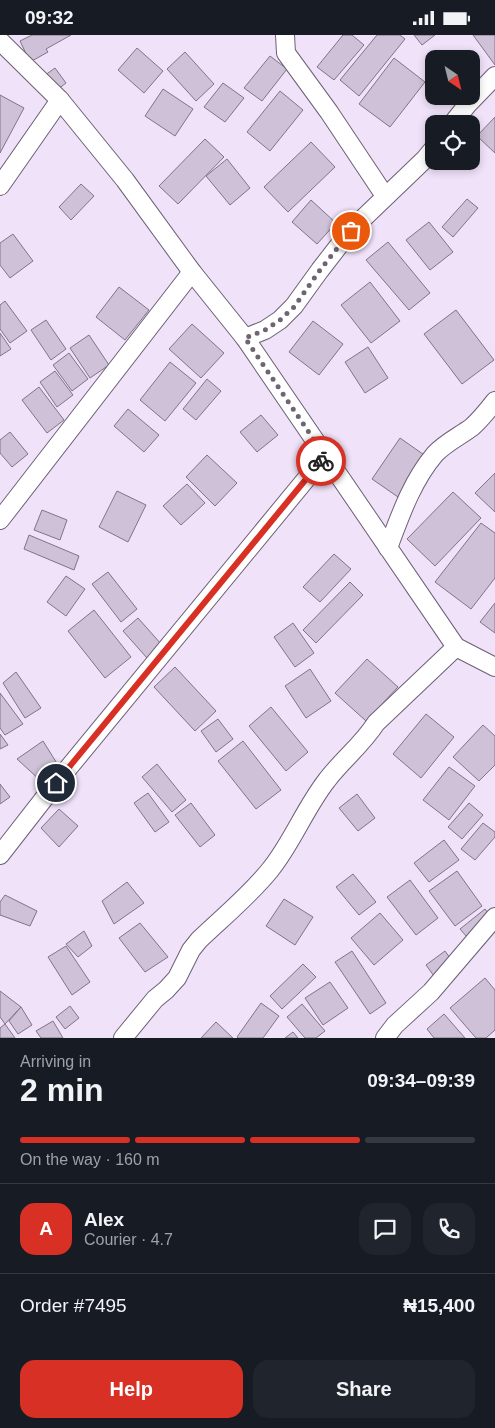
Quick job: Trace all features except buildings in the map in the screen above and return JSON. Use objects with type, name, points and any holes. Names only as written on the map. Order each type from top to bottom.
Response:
[{"type":"street","points":[[285,35],[286,53],[329,112],[385,196]]},
{"type":"street","points":[[0,41],[60,100],[125,180],[192,272],[245,338],[456,647],[495,667]]},
{"type":"street","points":[[460,115],[495,76]]},
{"type":"street","points":[[0,186],[60,100]]},
{"type":"street","points":[[245,338],[265,330],[294,307],[351,231],[385,196],[425,160]]},
{"type":"street","points":[[0,520],[192,272]]},
{"type":"street","points":[[388,548],[401,512],[420,474],[442,448],[471,427],[486,413],[495,401]]},
{"type":"street","points":[[0,855],[56,783],[325,456]]},
{"type":"street","points":[[123,1038],[155,999],[177,978],[191,950],[199,940],[270,870],[326,781],[341,763],[355,751],[376,723],[456,647]]},
{"type":"street","points":[[385,1038],[395,1025],[431,992],[495,917]]},
{"type":"way so far","points":[[321,461],[325,456],[245,338],[265,330],[294,307],[351,231]]},
{"type":"route","points":[[56,783],[321,461]]}]
